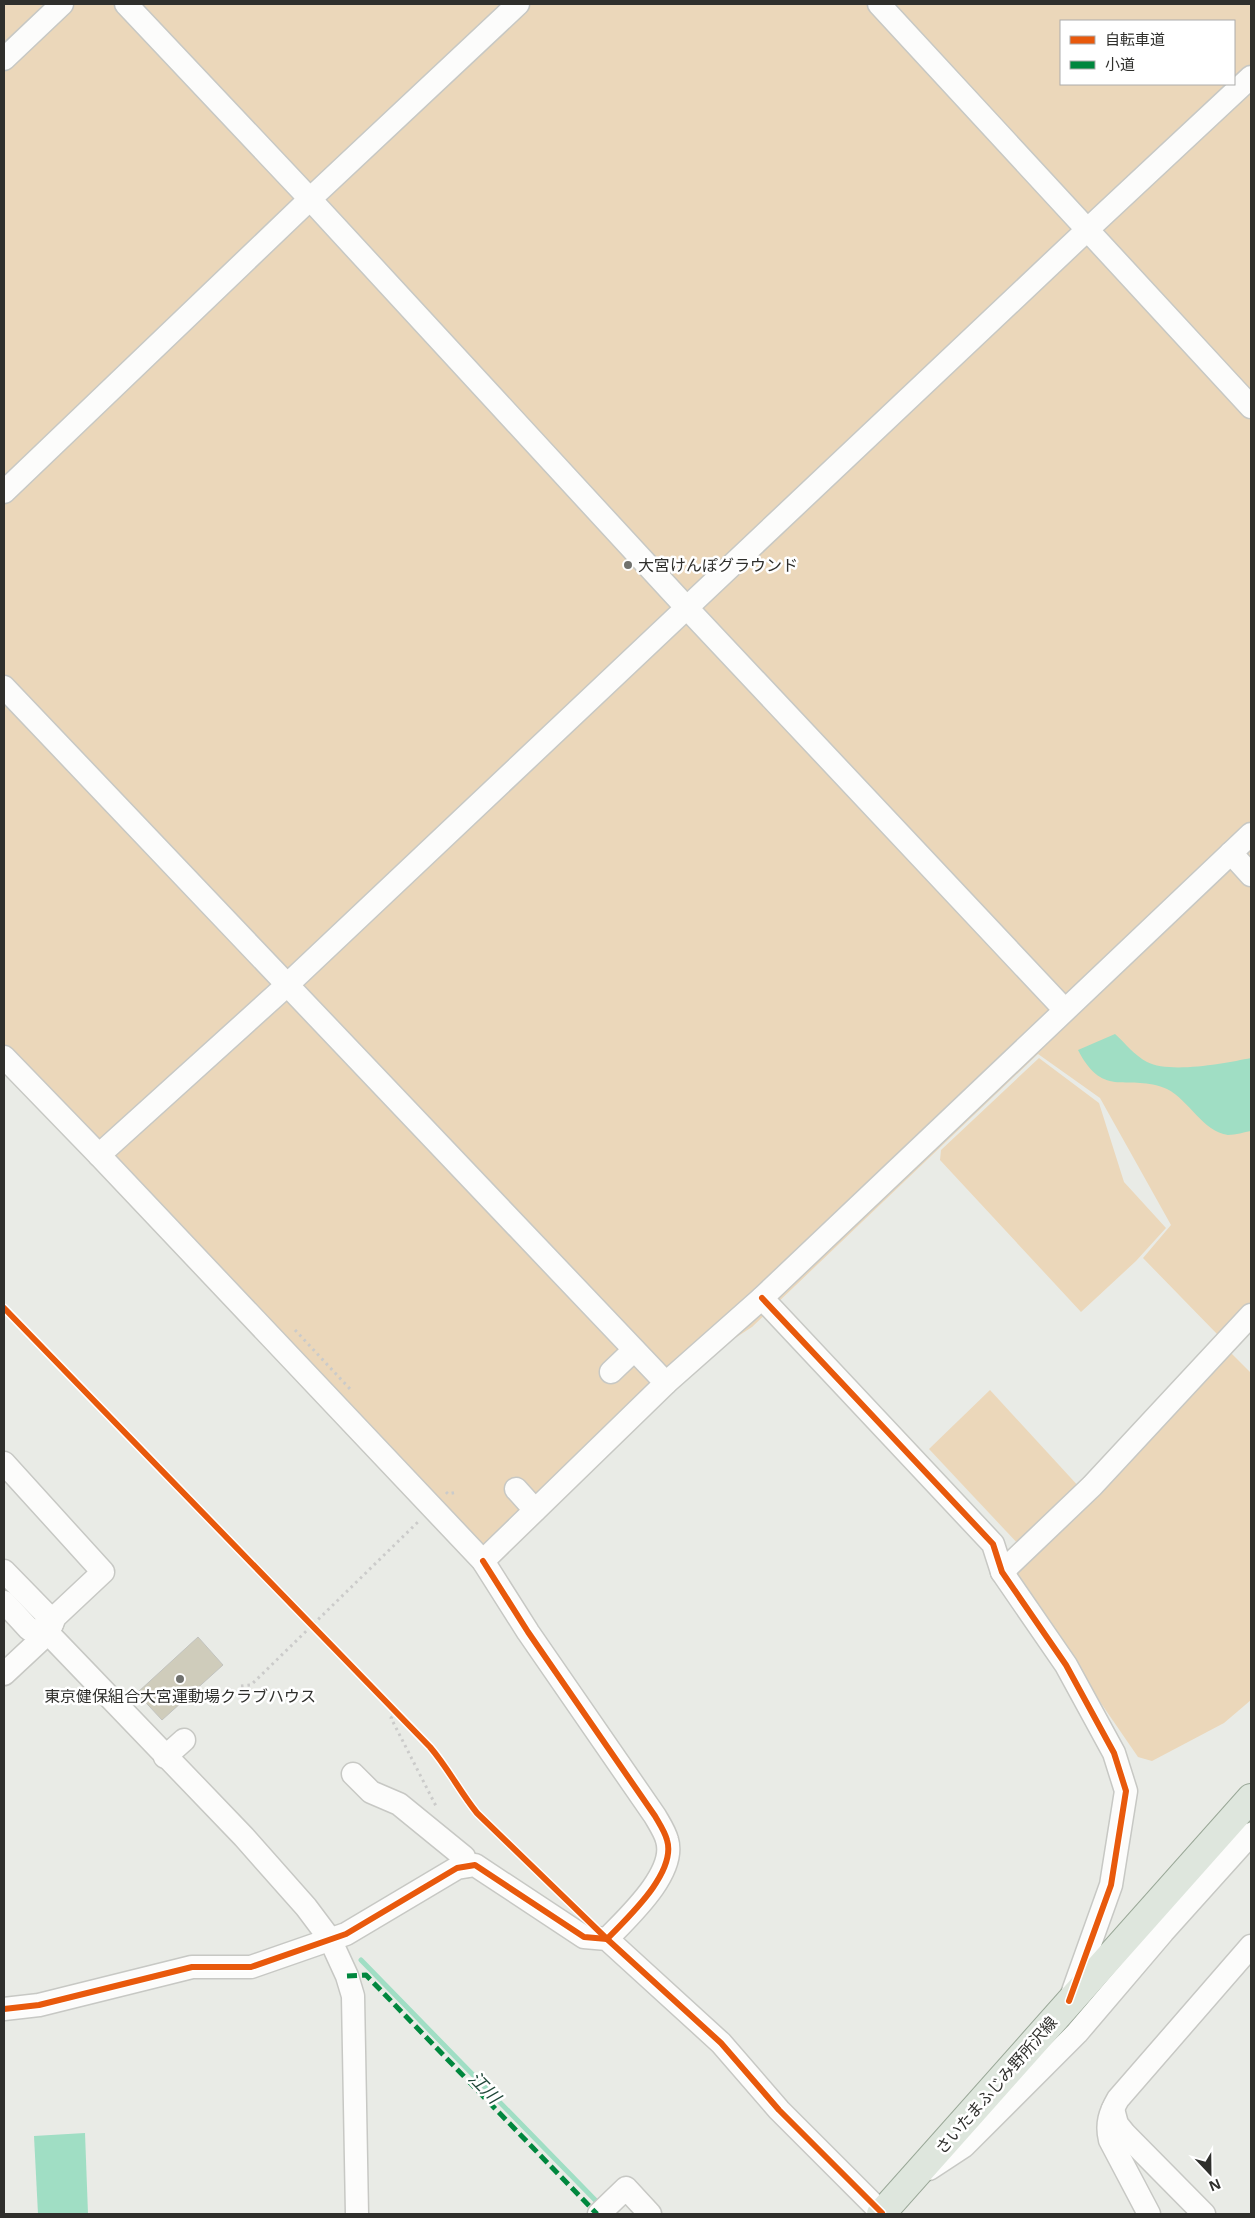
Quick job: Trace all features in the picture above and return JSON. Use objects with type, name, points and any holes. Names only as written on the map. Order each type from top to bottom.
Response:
[{"type":"main road","name":"さいたまふじみ野所沢線","points":[[882,2214],[1251,1798]]},
{"type":"street","points":[[4,59],[62,4]]},
{"type":"street","points":[[126,4],[310,199],[686,608],[1064,1009]]},
{"type":"street","points":[[4,492],[310,199],[518,4]]},
{"type":"street","points":[[879,4],[1251,407]]},
{"type":"street","points":[[100,1155],[286,986],[1086,230],[1251,77]]},
{"type":"street","points":[[4,687],[286,986],[666,1383]]},
{"type":"street","points":[[483,1560],[666,1383],[762,1298],[1064,1009],[1251,834]]},
{"type":"street","points":[[1231,853],[1251,875]]},
{"type":"street","points":[[4,1056],[483,1560],[528,1632],[655,1816],[668,1840],[668,1857],[661,1876],[635,1909],[607,1939]]},
{"type":"street","points":[[762,1298],[993,1544],[1002,1572],[1066,1665],[1114,1753],[1126,1791],[1111,1885],[1070,2001]]},
{"type":"street","points":[[1002,1572],[1092,1486],[1227,1343],[1251,1314]]},
{"type":"street","points":[[611,1372],[634,1350]]},
{"type":"street","points":[[4,1463],[103,1572],[56,1617],[50,1629],[4,1674]]},
{"type":"street","points":[[516,1489],[535,1510]]},
{"type":"street","points":[[4,1571],[47,1615],[50,1629],[165,1757],[244,1837],[306,1906],[330,1939],[347,1976],[353,1996],[357,2214]]},
{"type":"street","points":[[4,1602],[29,1629],[50,1629]]},
{"type":"street","points":[[165,1757],[184,1740]]},
{"type":"street","points":[[353,1774],[371,1792],[399,1804],[464,1857],[467,1866]]},
{"type":"street","points":[[915,2178],[964,2146],[1077,2033],[1163,1932],[1251,1834]]},
{"type":"street","points":[[4,2009],[39,2005],[192,1967],[251,1968],[346,1934],[456,1868],[475,1865],[584,1936],[607,1939],[721,2044],[780,2110],[882,2214]]},
{"type":"street","points":[[1149,2214],[1110,2140],[1107,2128],[1113,2108],[1251,1946]]},
{"type":"street","points":[[1113,2108],[1116,2124],[1204,2214]]},
{"type":"street","points":[[602,2211],[626,2188],[650,2214]]},
{"type":"path","points":[[241,1686],[251,1686],[433,1508]]},
{"type":"path","points":[[305,1619],[318,1633]]},
{"type":"path","points":[[391,1706],[404,1719]]},
{"type":"path","points":[[397,1712],[391,1718],[439,1813]]},
{"type":"shaded area","name":"大宮けんぽグラウンド","points":[[4,4],[1251,4],[1251,1305],[1217,1334],[1143,1258],[1171,1225],[1100,1098],[1038,1054],[752,1327],[666,1383],[481,1547],[4,1046]]},
{"type":"shaded area","points":[[1115,1034],[1138,1056],[1147,1062],[1157,1065],[1169,1067],[1198,1066],[1251,1058],[1251,1131],[1231,1135],[1219,1133],[1167,1089],[1140,1083],[1107,1080],[1097,1075],[1088,1066],[1078,1050]]},
{"type":"shaded area","points":[[1039,1058],[1099,1103],[1124,1182],[1166,1228],[1136,1261],[1081,1312],[940,1160],[941,1150]]},
{"type":"shaded area","points":[[1228,1350],[1251,1373],[1251,1700],[1224,1723],[1152,1761],[1138,1757],[1012,1574]]},
{"type":"shaded area","points":[[990,1390],[1081,1489],[1020,1546],[929,1449]]},
{"type":"shaded area","points":[[85,2133],[88,2214],[38,2214],[34,2136]]},
{"type":"building","name":"東京健保組合大宮運動場クラブハウス","points":[[198,1637],[223,1665],[162,1720],[137,1693]]},
{"type":"waterway","name":"江川","points":[[361,1960],[600,2205]]},
{"type":"marked path","points":[[347,1976],[366,1975],[597,2214]]},
{"type":"cycle path","points":[[762,1298],[993,1544],[1002,1572],[1066,1665],[1114,1753],[1126,1791],[1111,1885],[1069,2001]]},
{"type":"cycle path","points":[[4,1308],[430,1747],[477,1813],[607,1939],[721,2043],[779,2110],[882,2213]]},
{"type":"cycle path","points":[[483,1561],[528,1632],[655,1816],[667,1840],[668,1853],[665,1866],[658,1880],[637,1907],[607,1939]]},
{"type":"cycle path","points":[[4,2009],[39,2005],[192,1967],[251,1967],[346,1934],[457,1868],[475,1865],[584,1937],[607,1939]]},
{"type":"place","name":"大宮けんぽグラウンド","points":[[628,565]]},
{"type":"place","name":"東京健保組合大宮運動場クラブハウス","points":[[180,1679]]}]
